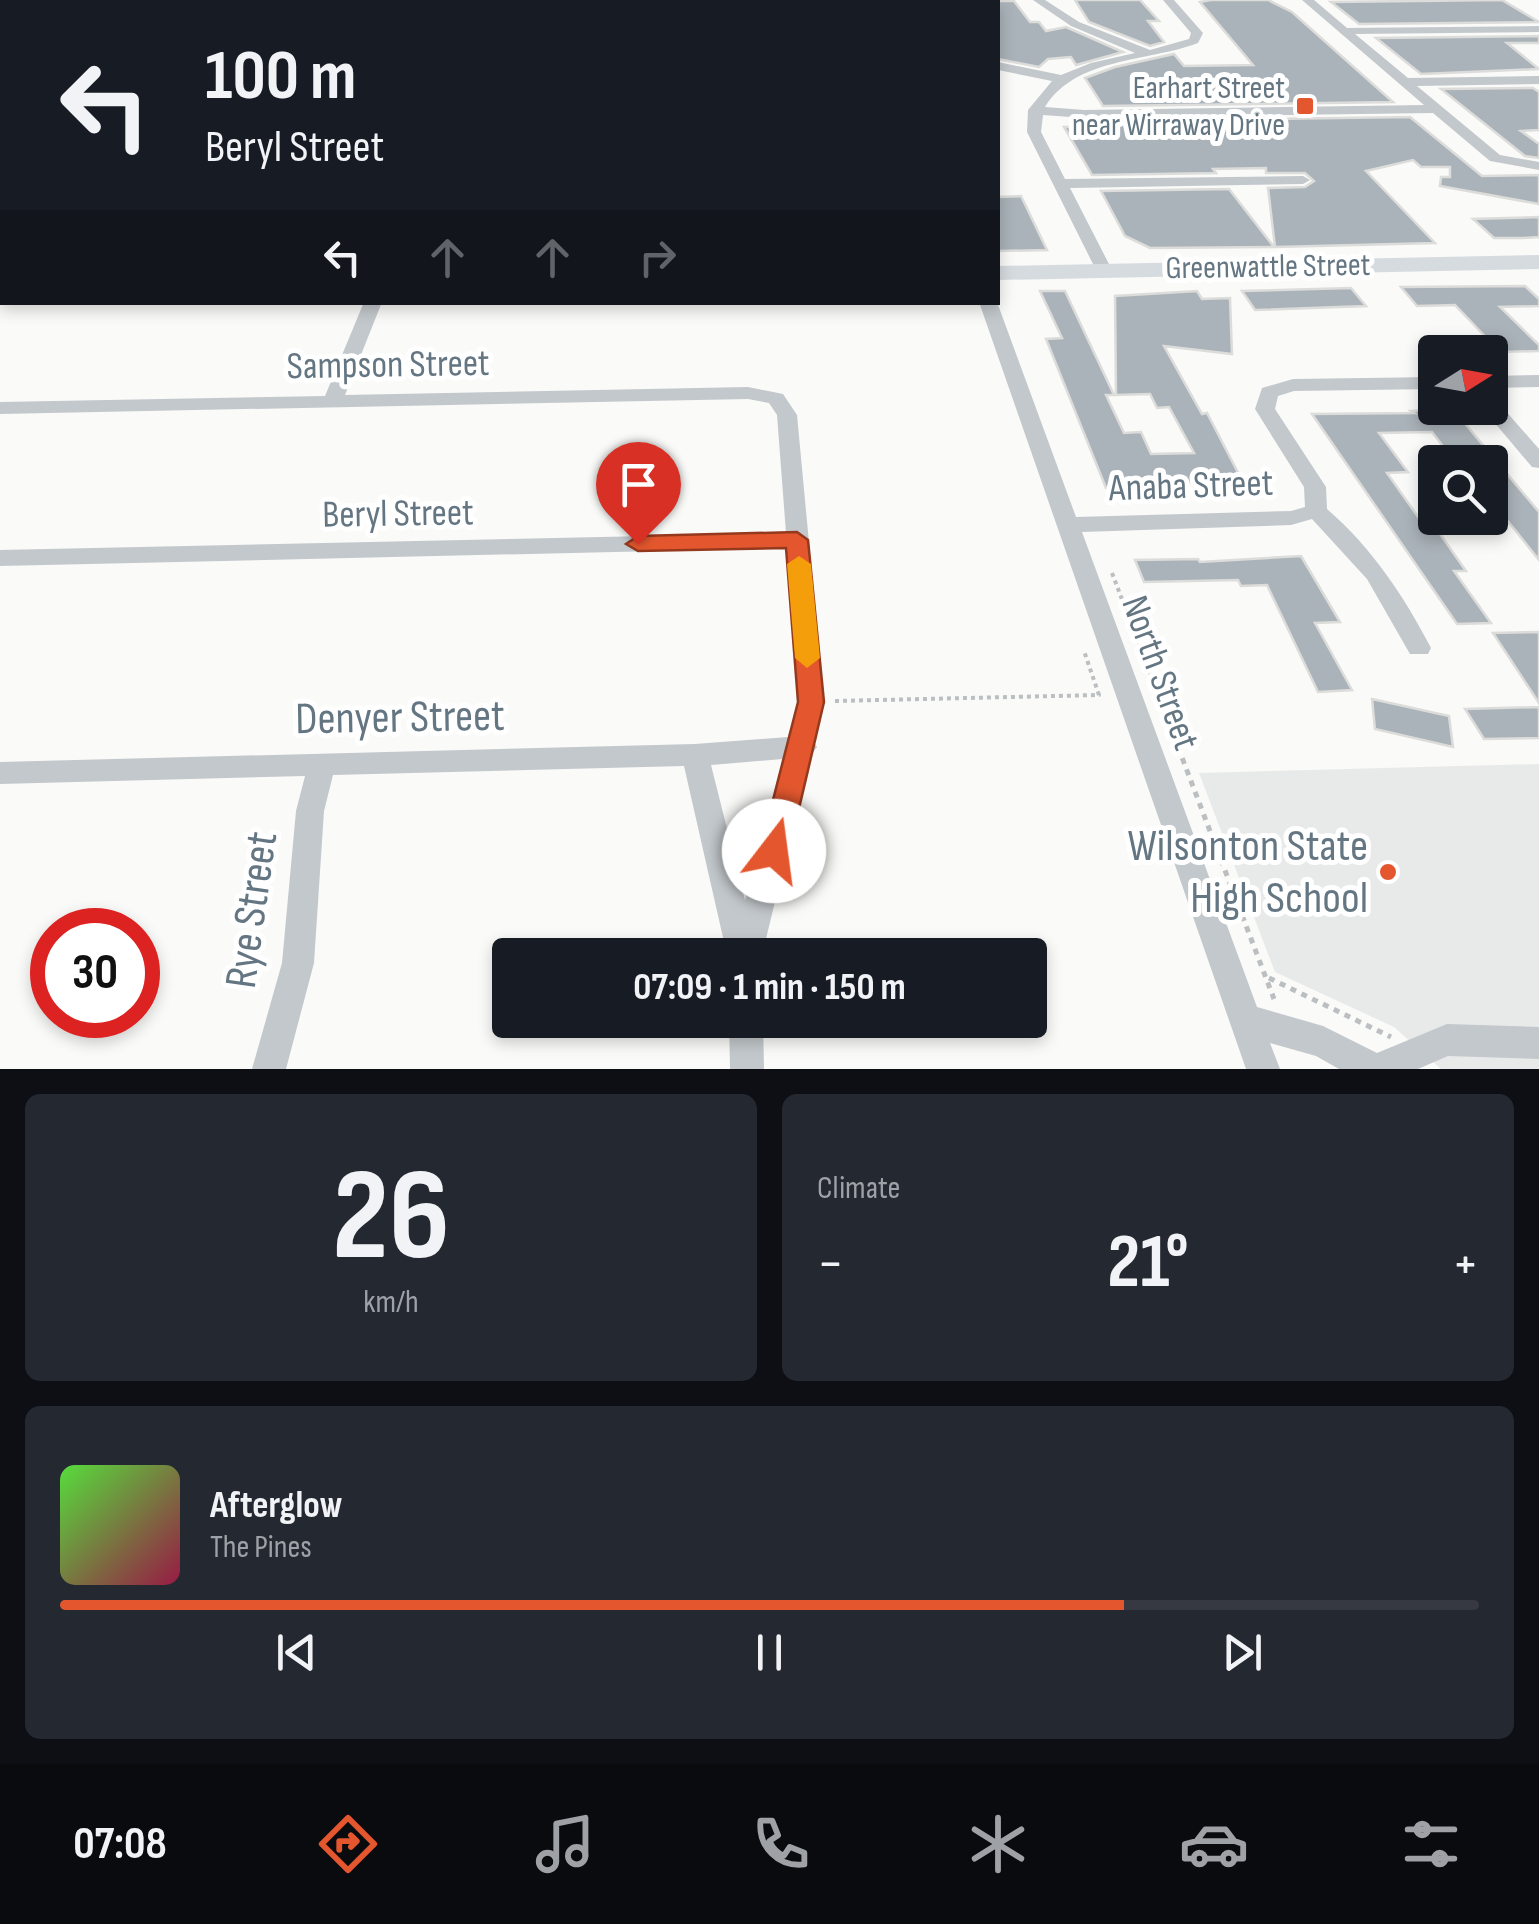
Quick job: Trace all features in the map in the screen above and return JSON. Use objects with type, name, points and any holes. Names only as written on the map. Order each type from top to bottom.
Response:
[{"type":"main road","name":"Greenwattle Street","points":[[1000,273],[1539,262]]},
{"type":"street","points":[[1038,0],[1075,24],[1146,54]]},
{"type":"street","points":[[1000,66],[1062,79],[1194,41],[1198,33],[1168,0]]},
{"type":"street","points":[[1306,0],[1495,158],[1539,166]]},
{"type":"street","points":[[1343,31],[1539,28]]},
{"type":"street","points":[[1062,79],[1035,110],[1034,132],[1104,270]]},
{"type":"street","points":[[1405,82],[1539,80]]},
{"type":"street","points":[[1035,110],[1084,114],[1436,109]]},
{"type":"street","points":[[1060,184],[1303,180]]},
{"type":"street","points":[[332,401],[371,305]]},
{"type":"street","name":"North Street","points":[[989,305],[1080,524],[1263,1069]]},
{"type":"street","points":[[1508,382],[1539,381]]},
{"type":"street","points":[[1418,383],[1294,385],[1269,392],[1264,409],[1316,487],[1316,511],[1340,530],[1370,566],[1419,648]]},
{"type":"street","name":"Sampson Street","points":[[0,408],[748,392],[776,398],[787,415],[797,540]]},
{"type":"street","points":[[1507,425],[1539,462]]},
{"type":"street","name":"Anaba Street","points":[[1080,524],[1291,518],[1316,511]]},
{"type":"street","points":[[749,938],[803,747],[811,702],[797,540]]},
{"type":"street","name":"Beryl Street","points":[[0,558],[797,540]]},
{"type":"street","name":"Denyer Street","points":[[0,773],[696,755],[803,747]]},
{"type":"street","points":[[696,755],[740,938]]},
{"type":"street","name":"Rye Street","points":[[268,1069],[298,963],[310,811],[323,762]]},
{"type":"street","points":[[1245,1019],[1324,1042],[1375,1069],[1447,1040],[1539,1043]]},
{"type":"street","points":[[746,1038],[747,1069]]},
{"type":"path","points":[[1080,524],[1269,978],[1285,1031]]},
{"type":"path","points":[[830,701],[1099,695],[1084,651]]},
{"type":"path","points":[[1269,978],[1382,1030],[1414,1054]]},
{"type":"shaded area","name":"Wilsonton State High School","points":[[1539,764],[1539,1069],[1441,1069],[1394,1027],[1275,972],[1199,773]]},
{"type":"building","points":[[1075,0],[1140,0],[1159,21],[1148,21],[1164,42],[1150,46],[1089,22]]},
{"type":"building","points":[[1268,0],[1292,12],[1393,102],[1103,106],[1085,78],[1115,67],[1174,54],[1184,66],[1253,65],[1200,2]]},
{"type":"building","points":[[1502,0],[1539,22],[1359,24],[1331,2]]},
{"type":"building","points":[[1000,1],[1014,1],[1030,22],[1039,22],[1046,31],[1066,27],[1123,52],[1076,65],[1071,57],[1048,59],[1039,67],[1000,59]]},
{"type":"building","points":[[1539,36],[1539,43],[1507,43],[1539,69],[1421,74],[1376,38]]},
{"type":"building","points":[[1533,88],[1539,92],[1539,130],[1521,131],[1539,144],[1539,158],[1525,156],[1441,89]]},
{"type":"building","points":[[1410,117],[1482,176],[1539,175],[1539,204],[1440,186],[1441,177],[1450,177],[1450,167],[1421,167],[1413,160],[1366,171],[1435,243],[1275,247],[1268,188],[1305,187],[1314,181],[1305,173],[1266,173],[1266,168],[1092,175],[1064,127],[1117,127],[1113,121]]},
{"type":"building","points":[[1229,189],[1274,247],[1150,248],[1125,236],[1101,191]]},
{"type":"building","points":[[1021,196],[1047,250],[1000,251],[1000,197]]},
{"type":"building","points":[[1539,217],[1539,237],[1523,238],[1494,238],[1473,219]]},
{"type":"building","points":[[1525,286],[1539,299],[1539,306],[1500,307],[1539,345],[1539,351],[1508,352],[1508,335],[1484,335],[1455,305],[1417,306],[1401,287]]},
{"type":"building","points":[[1351,288],[1366,306],[1255,310],[1242,291]]},
{"type":"building","points":[[1040,291],[1065,291],[1114,395],[1106,395],[1124,433],[1141,432],[1151,454],[1194,453],[1169,407],[1157,408],[1150,394],[1116,395],[1115,296],[1197,291],[1202,299],[1230,298],[1232,354],[1164,346],[1202,414],[1207,413],[1247,490],[1205,491],[1201,482],[1106,488],[1046,339],[1062,338]]},
{"type":"building","points":[[1418,410],[1418,425],[1466,425],[1483,445],[1442,445],[1432,432],[1379,433],[1408,472],[1387,473],[1418,517],[1418,535],[1441,535],[1466,571],[1454,571],[1491,623],[1457,624],[1312,414],[1414,413],[1411,411]]},
{"type":"building","points":[[1508,475],[1539,512],[1539,560],[1508,521]]},
{"type":"building","points":[[1301,556],[1340,622],[1315,623],[1352,690],[1318,692],[1267,585],[1241,586],[1238,580],[1144,582],[1135,560],[1200,562]]},
{"type":"building","points":[[1539,632],[1539,703],[1493,633]]},
{"type":"building","points":[[1372,699],[1449,716],[1453,747],[1375,729]]},
{"type":"building","points":[[1539,707],[1539,738],[1484,739],[1465,709]]},
{"type":"slow traffic","points":[[799,564],[807,658]]},
{"type":"place","name":"Earhart Street near Wirraway Drive","points":[[1305,106]]},
{"type":"place","name":"Wilsonton State High School","points":[[1388,872]]},
{"type":"route","points":[[638,544],[797,540],[811,702],[803,747],[774,851]]}]
